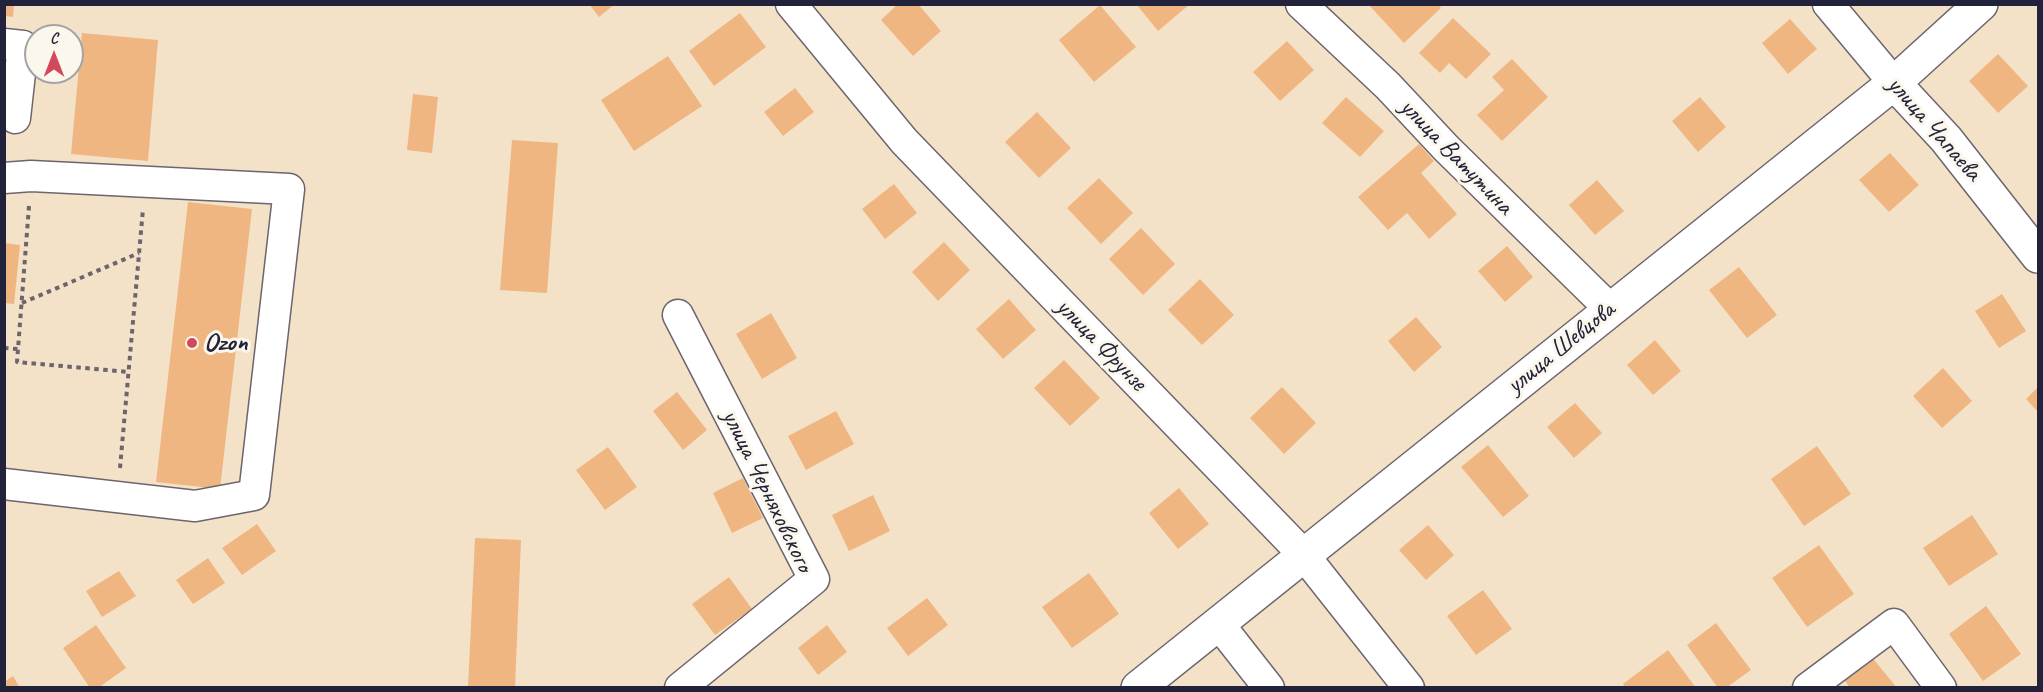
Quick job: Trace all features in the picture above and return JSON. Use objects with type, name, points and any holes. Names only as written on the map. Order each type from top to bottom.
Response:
[{"type":"main road","name":"улица Шевцова","points":[[1138,687],[1894,83],[1981,4]]},
{"type":"main road","name":"улица Чапаева","points":[[1894,83],[1946,139],[2038,256]]},
{"type":"street","name":"улица Фрунзе","points":[[790,4],[904,141],[1303,554],[1409,687]]},
{"type":"street","name":"улица Ватутина","points":[[1301,4],[1388,86],[1446,148],[1610,309]]},
{"type":"street","name":"улица Чапаева","points":[[1828,4],[1894,83]]},
{"type":"street","points":[[4,44],[23,46],[15,118]]},
{"type":"street","points":[[4,484],[195,506],[254,495],[289,189],[18,177]]},
{"type":"street","name":"улица Черняховского","points":[[678,315],[814,579],[680,687]]},
{"type":"street","points":[[1218,624],[1269,687]]},
{"type":"street","points":[[1808,687],[1894,624],[1941,687]]},
{"type":"path","points":[[18,177],[22,303],[17,362],[129,372]]},
{"type":"path","points":[[118,497],[145,182]]},
{"type":"path","points":[[22,303],[139,253]]},
{"type":"path","points":[[4,348],[18,349]]},
{"type":"building","points":[[4,4],[14,4],[13,17],[4,16]]},
{"type":"building","points":[[589,4],[615,4],[599,17]]},
{"type":"building","points":[[898,4],[918,4],[941,31],[913,56],[881,20]]},
{"type":"building","points":[[1136,4],[1190,4],[1158,31]]},
{"type":"building","points":[[1368,4],[1438,4],[1441,8],[1404,43]]},
{"type":"building","points":[[1100,5],[1136,47],[1094,82],[1059,40]]},
{"type":"building","points":[[740,13],[766,47],[714,86],[689,51]]},
{"type":"building","points":[[1453,18],[1491,54],[1466,79],[1449,63],[1440,73],[1419,53]]},
{"type":"building","points":[[1790,19],[1817,49],[1788,74],[1762,43]]},
{"type":"building","points":[[84,33],[158,40],[148,161],[71,154],[77,84],[84,84]]},
{"type":"building","points":[[1287,41],[1314,70],[1280,101],[1253,72]]},
{"type":"building","points":[[1998,54],[2028,86],[1998,113],[1969,81]]},
{"type":"building","points":[[668,56],[702,106],[634,151],[601,100]]},
{"type":"building","points":[[1512,59],[1548,97],[1502,141],[1477,115],[1504,90],[1492,77]]},
{"type":"building","points":[[795,88],[814,112],[783,136],[764,112]]},
{"type":"building","points":[[413,94],[438,97],[432,153],[407,150]]},
{"type":"building","points":[[1346,97],[1384,131],[1360,157],[1322,123]]},
{"type":"building","points":[[1700,97],[1726,127],[1698,152],[1672,121]]},
{"type":"building","points":[[1037,112],[1071,148],[1039,178],[1005,142]]},
{"type":"building","points":[[512,140],[558,143],[547,293],[500,290]]},
{"type":"building","points":[[1419,144],[1434,161],[1421,173],[1457,214],[1429,239],[1407,213],[1388,230],[1358,197]]},
{"type":"building","points":[[1890,153],[1919,185],[1889,212],[1859,180]]},
{"type":"building","points":[[1099,178],[1133,213],[1101,244],[1067,208]]},
{"type":"building","points":[[1597,180],[1624,211],[1595,235],[1569,205]]},
{"type":"building","points":[[894,184],[917,213],[885,239],[862,209]]},
{"type":"building","points":[[188,202],[252,209],[220,489],[156,482]]},
{"type":"building","points":[[1141,228],[1175,264],[1143,295],[1109,259]]},
{"type":"building","points":[[944,242],[970,270],[938,301],[912,272]]},
{"type":"building","points":[[4,243],[20,245],[14,304],[4,303]]},
{"type":"building","points":[[1507,246],[1533,277],[1505,302],[1478,271]]},
{"type":"building","points":[[1739,267],[1777,315],[1747,338],[1709,290]]},
{"type":"building","points":[[1200,279],[1234,315],[1202,345],[1168,310]]},
{"type":"building","points":[[2002,294],[2026,331],[1999,348],[1975,311]]},
{"type":"building","points":[[1009,299],[1036,330],[1003,359],[976,329]]},
{"type":"building","points":[[771,313],[797,358],[762,379],[736,334]]},
{"type":"building","points":[[1416,317],[1442,347],[1414,372],[1388,341]]},
{"type":"building","points":[[1655,340],[1681,371],[1653,395],[1627,365]]},
{"type":"building","points":[[1064,360],[1100,398],[1070,426],[1034,388]]},
{"type":"building","points":[[1943,368],[1972,401],[1942,428],[1913,396]]},
{"type":"building","points":[[1282,387],[1316,423],[1284,454],[1250,418]]},
{"type":"building","points":[[2038,387],[2038,412],[2026,399]]},
{"type":"building","points":[[677,392],[707,430],[683,450],[653,411]]},
{"type":"building","points":[[1575,403],[1602,433],[1574,458],[1547,427]]},
{"type":"building","points":[[836,411],[854,444],[806,470],[788,436]]},
{"type":"building","points":[[1488,445],[1529,496],[1503,517],[1461,467]]},
{"type":"building","points":[[1817,446],[1851,494],[1804,526],[1771,479]]},
{"type":"building","points":[[608,447],[637,487],[605,510],[576,470]]},
{"type":"building","points":[[743,478],[763,518],[732,533],[713,493]]},
{"type":"building","points":[[1179,488],[1209,524],[1178,549],[1149,513]]},
{"type":"building","points":[[873,495],[890,531],[849,551],[832,515]]},
{"type":"building","points":[[1972,515],[1998,554],[1949,586],[1923,548]]},
{"type":"building","points":[[257,524],[276,551],[242,575],[222,548]]},
{"type":"building","points":[[1428,525],[1454,555],[1426,580],[1399,550]]},
{"type":"building","points":[[475,538],[521,540],[515,688],[468,688]]},
{"type":"building","points":[[1819,545],[1854,594],[1807,627],[1772,578]]},
{"type":"building","points":[[208,558],[225,583],[193,604],[176,580]]},
{"type":"building","points":[[119,571],[136,596],[102,617],[86,591]]},
{"type":"building","points":[[1089,573],[1119,614],[1072,648],[1042,607]]},
{"type":"building","points":[[729,577],[752,609],[715,635],[692,604]]},
{"type":"building","points":[[1483,590],[1512,629],[1476,655],[1447,616]]},
{"type":"building","points":[[927,598],[948,625],[908,656],[887,628]]},
{"type":"building","points":[[1986,606],[2021,654],[1983,681],[1949,634]]},
{"type":"building","points":[[1716,623],[1751,670],[1726,688],[1718,688],[1687,645]]},
{"type":"building","points":[[96,625],[126,668],[98,688],[90,688],[63,648]]},
{"type":"building","points":[[827,625],[847,652],[818,675],[798,648]]},
{"type":"building","points":[[1668,650],[1696,688],[1625,688],[1623,684]]},
{"type":"building","points":[[1871,656],[1897,688],[1850,688],[1843,678]]},
{"type":"building","points":[[13,676],[20,688],[4,688],[4,682]]},
{"type":"place","name":"Ozon","points":[[192,343]]}]
